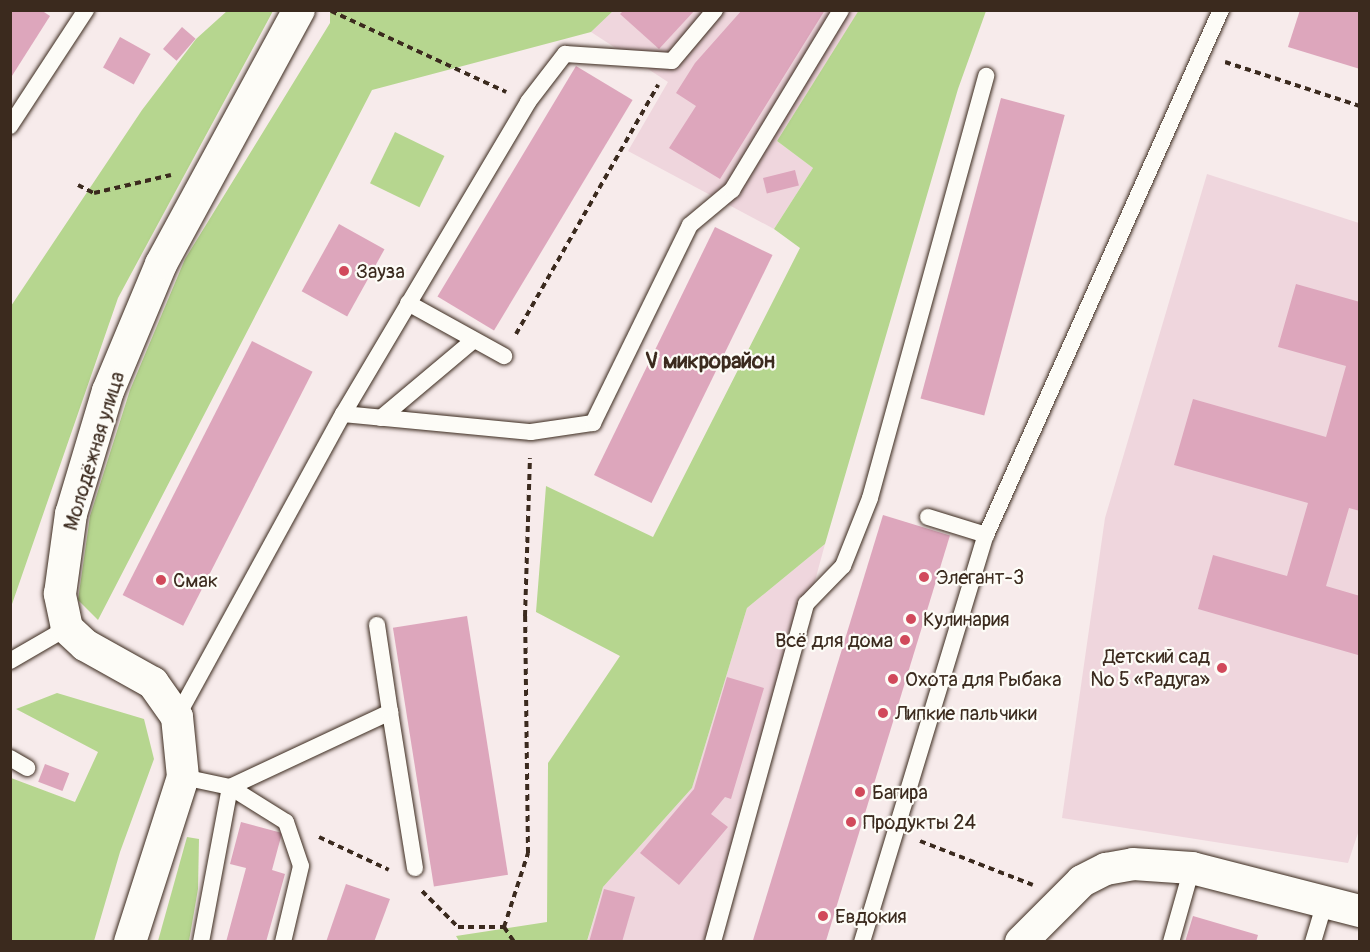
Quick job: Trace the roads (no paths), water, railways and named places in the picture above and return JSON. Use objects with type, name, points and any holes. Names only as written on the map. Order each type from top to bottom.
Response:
[{"type":"street","name":"Молодёжная улица","points":[[68,628],[60,594],[71,514],[105,402],[161,264],[299,10]]},
{"type":"street","points":[[68,628],[85,645],[153,683],[177,717],[183,777],[130,942]]},
{"type":"street","points":[[1022,942],[1082,881],[1106,869],[1133,864],[1192,868],[1359,911]]},
{"type":"lane","points":[[10,126],[86,10]]},
{"type":"lane","points":[[177,717],[343,414],[528,102],[565,54],[672,61],[715,10]]},
{"type":"lane","points":[[343,414],[531,432],[593,423],[690,225],[732,189],[841,10]]},
{"type":"lane","points":[[862,942],[986,535],[1198,54],[1221,10]]},
{"type":"lane","points":[[713,942],[806,604],[843,566],[870,498],[986,76]]},
{"type":"lane","points":[[408,303],[504,356]]},
{"type":"lane","points":[[381,418],[474,340]]},
{"type":"lane","points":[[928,517],[986,535]]},
{"type":"lane","points":[[377,625],[415,868]]},
{"type":"lane","points":[[10,661],[68,628]]},
{"type":"lane","points":[[230,787],[390,712]]},
{"type":"lane","points":[[10,758],[27,768]]},
{"type":"lane","points":[[183,777],[230,787],[286,822],[301,866],[282,942]]},
{"type":"lane","points":[[201,942],[230,787]]},
{"type":"lane","points":[[1171,942],[1192,868]]},
{"type":"lane","points":[[1313,942],[1325,902]]},
{"type":"place","name":"Зауза","points":[[344,271]]},
{"type":"place","name":"Элегант-3","points":[[924,577]]},
{"type":"place","name":"Смак","points":[[161,580]]},
{"type":"place","name":"Кулинария","points":[[911,619]]},
{"type":"place","name":"Всё для дома","points":[[905,640]]},
{"type":"place","name":"Детский сад № 5 «Радуга»","points":[[1222,668]]},
{"type":"place","name":"Охота для Рыбака","points":[[893,679]]},
{"type":"place","name":"Липкие пальчики","points":[[883,713]]},
{"type":"place","name":"Багира","points":[[860,792]]},
{"type":"place","name":"Продукты 24","points":[[851,822]]},
{"type":"place","name":"Евдокия","points":[[823,916]]},
{"type":"district","name":"V микрорайон","points":[[710,362]]}]
